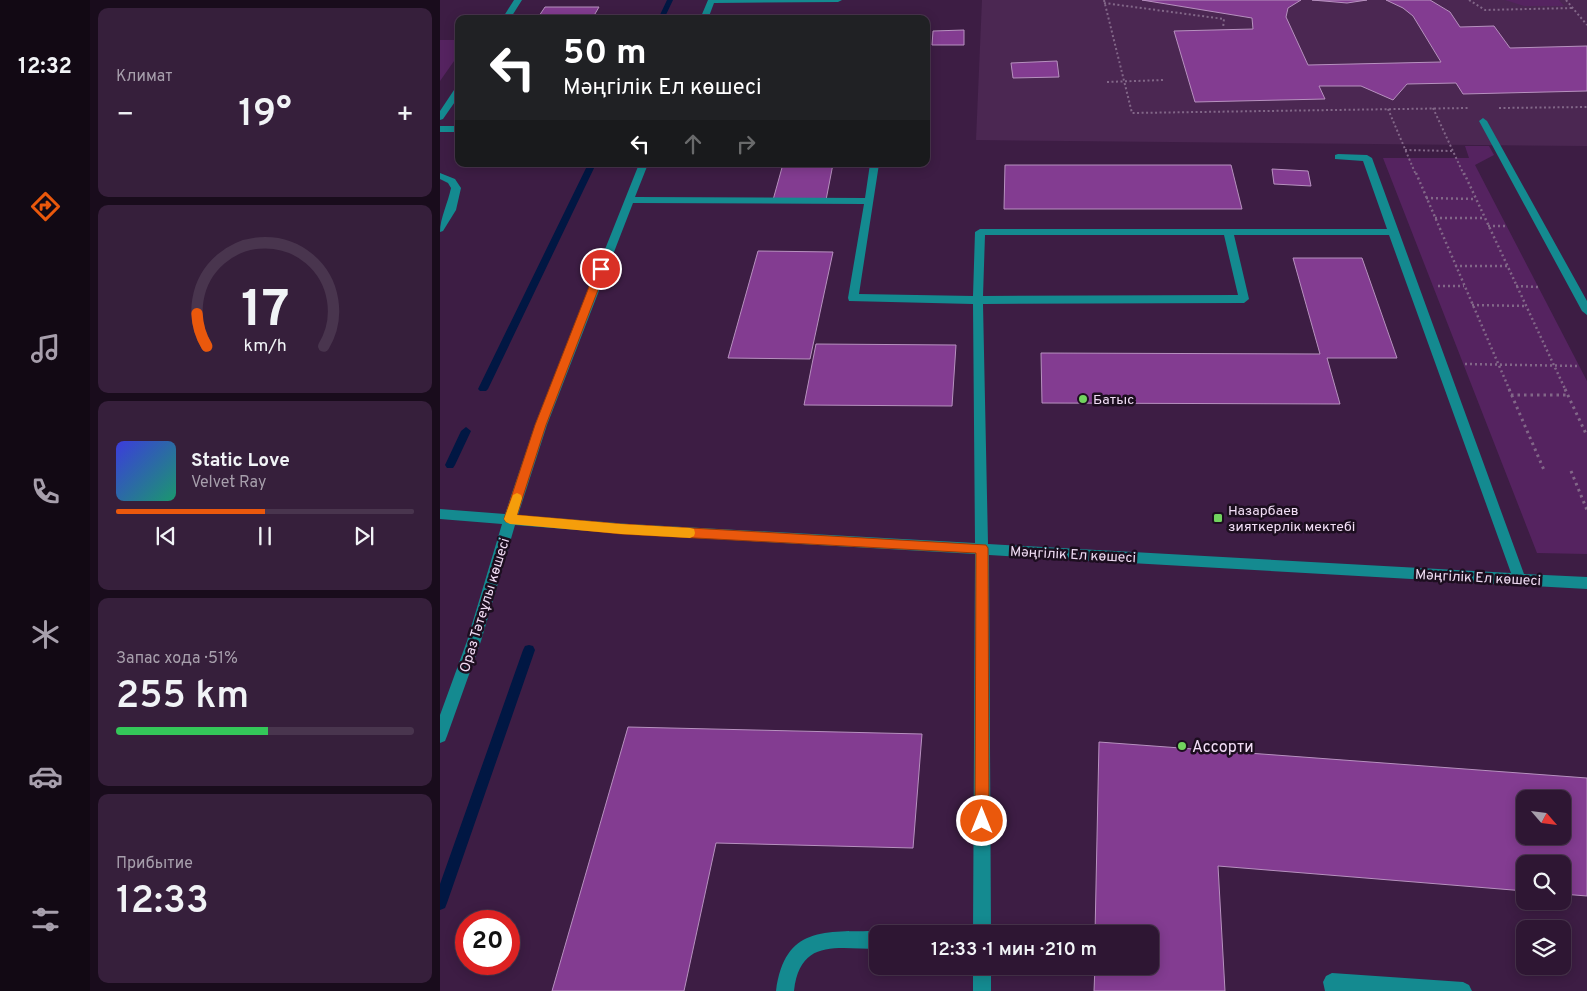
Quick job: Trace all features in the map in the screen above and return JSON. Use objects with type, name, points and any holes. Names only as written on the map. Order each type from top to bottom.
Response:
[{"type":"street","points":[[509,15],[518,0]]},
{"type":"street","points":[[706,15],[712,1],[838,0]]},
{"type":"street","points":[[440,117],[455,95]]},
{"type":"street","points":[[1483,121],[1587,311]]},
{"type":"street","points":[[440,129],[455,129]]},
{"type":"street","points":[[1338,157],[1367,158],[1520,580]]},
{"type":"street","name":"Ораз Тәтеұлы көшесі","points":[[440,736],[474,641],[510,519],[541,425],[642,167]]},
{"type":"street","points":[[875,167],[853,298],[978,300],[1244,299],[1228,231]]},
{"type":"street","points":[[440,176],[452,181],[456,188],[451,210],[440,229]]},
{"type":"street","points":[[628,200],[869,201]]},
{"type":"street","points":[[982,925],[982,548],[978,300],[980,232],[1393,232]]},
{"type":"street","name":"Мәңгілік Ел көшесі","points":[[440,514],[621,529],[1587,583]]},
{"type":"street","points":[[785,991],[787,976],[800,952],[821,942],[869,940]]},
{"type":"street","points":[[982,975],[982,991]]},
{"type":"street","points":[[1334,991],[1332,982],[1463,991]]},
{"type":"path","points":[[1469,0],[1485,10],[1573,8]]},
{"type":"path","points":[[1566,0],[1587,25]]},
{"type":"path","points":[[1223,28],[1224,20],[1104,2],[1132,113],[1471,108]]},
{"type":"path","points":[[1107,82],[1162,80]]},
{"type":"path","points":[[1490,108],[1587,107]]},
{"type":"path","points":[[1433,108],[1587,436]]},
{"type":"path","points":[[1388,109],[1544,470]]},
{"type":"path","points":[[1405,150],[1453,151]]},
{"type":"path","points":[[1426,198],[1475,199]]},
{"type":"path","points":[[1434,218],[1484,218]]},
{"type":"path","points":[[1488,226],[1506,226]]},
{"type":"path","points":[[1455,266],[1507,266]]},
{"type":"path","points":[[1433,286],[1464,286]]},
{"type":"path","points":[[1516,286],[1538,287]]},
{"type":"path","points":[[1472,305],[1526,306]]},
{"type":"path","points":[[1463,364],[1579,366]]},
{"type":"path","points":[[1511,395],[1568,395]]},
{"type":"path","points":[[1571,471],[1587,510]]},
{"type":"shaded area","points":[[982,0],[1587,0],[1587,146],[976,140]]},
{"type":"shaded area","points":[[1505,0],[1559,0],[1564,6],[1524,6]]},
{"type":"shaded area","points":[[440,40],[455,40],[455,60],[440,81]]},
{"type":"shaded area","points":[[1465,146],[1489,146],[1494,155],[1475,165],[1587,381],[1587,554],[1537,553],[1383,158],[1469,158]]},
{"type":"building","points":[[1142,0],[1301,0],[1288,8],[1286,17],[1308,65],[1441,62],[1413,16],[1403,8],[1386,0],[1430,0],[1450,12],[1460,27],[1494,26],[1510,48],[1587,46],[1587,91],[1463,94],[1456,83],[1407,84],[1393,100],[1361,86],[1319,86],[1325,99],[1195,102],[1174,31],[1253,29],[1252,18]]},
{"type":"building","points":[[1312,0],[1367,0],[1347,3]]},
{"type":"building","points":[[545,7],[599,7],[594,15],[540,15]]},
{"type":"building","points":[[964,30],[964,45],[932,45],[933,31]]},
{"type":"building","points":[[1057,61],[1059,77],[1013,78],[1011,63]]},
{"type":"building","points":[[1005,165],[1231,165],[1242,209],[1004,209]]},
{"type":"building","points":[[782,167],[832,167],[826,200],[773,200]]},
{"type":"building","points":[[1272,169],[1308,171],[1311,186],[1274,184]]},
{"type":"building","points":[[758,251],[833,252],[810,359],[728,358]]},
{"type":"building","points":[[1293,258],[1362,258],[1397,358],[1327,358],[1340,404],[1042,403],[1041,353],[1320,354]]},
{"type":"building","points":[[816,344],[956,345],[952,406],[804,405]]},
{"type":"building","points":[[628,727],[922,734],[913,848],[716,843],[684,991],[552,991]]},
{"type":"building","points":[[1099,742],[1587,778],[1587,896],[1571,895],[1571,855],[1516,855],[1516,890],[1218,866],[1225,991],[1094,991],[1095,975],[1159,975],[1159,925],[1095,925]]},
{"type":"waterway","points":[[663,15],[670,0]]},
{"type":"waterway","points":[[483,389],[591,167]]},
{"type":"waterway","points":[[450,465],[466,431]]},
{"type":"waterway","points":[[440,903],[529,650]]},
{"type":"slow traffic","points":[[517,498],[510,519],[690,533]]},
{"type":"place","name":"Батыс","points":[[1083,399]]},
{"type":"place","name":"Назарбаев зияткерлік мектебі","points":[[1218,518]]},
{"type":"place","name":"Ассорти","points":[[1182,746]]},
{"type":"route","points":[[601,269],[541,425],[510,519],[621,529],[982,548],[982,821]]}]
